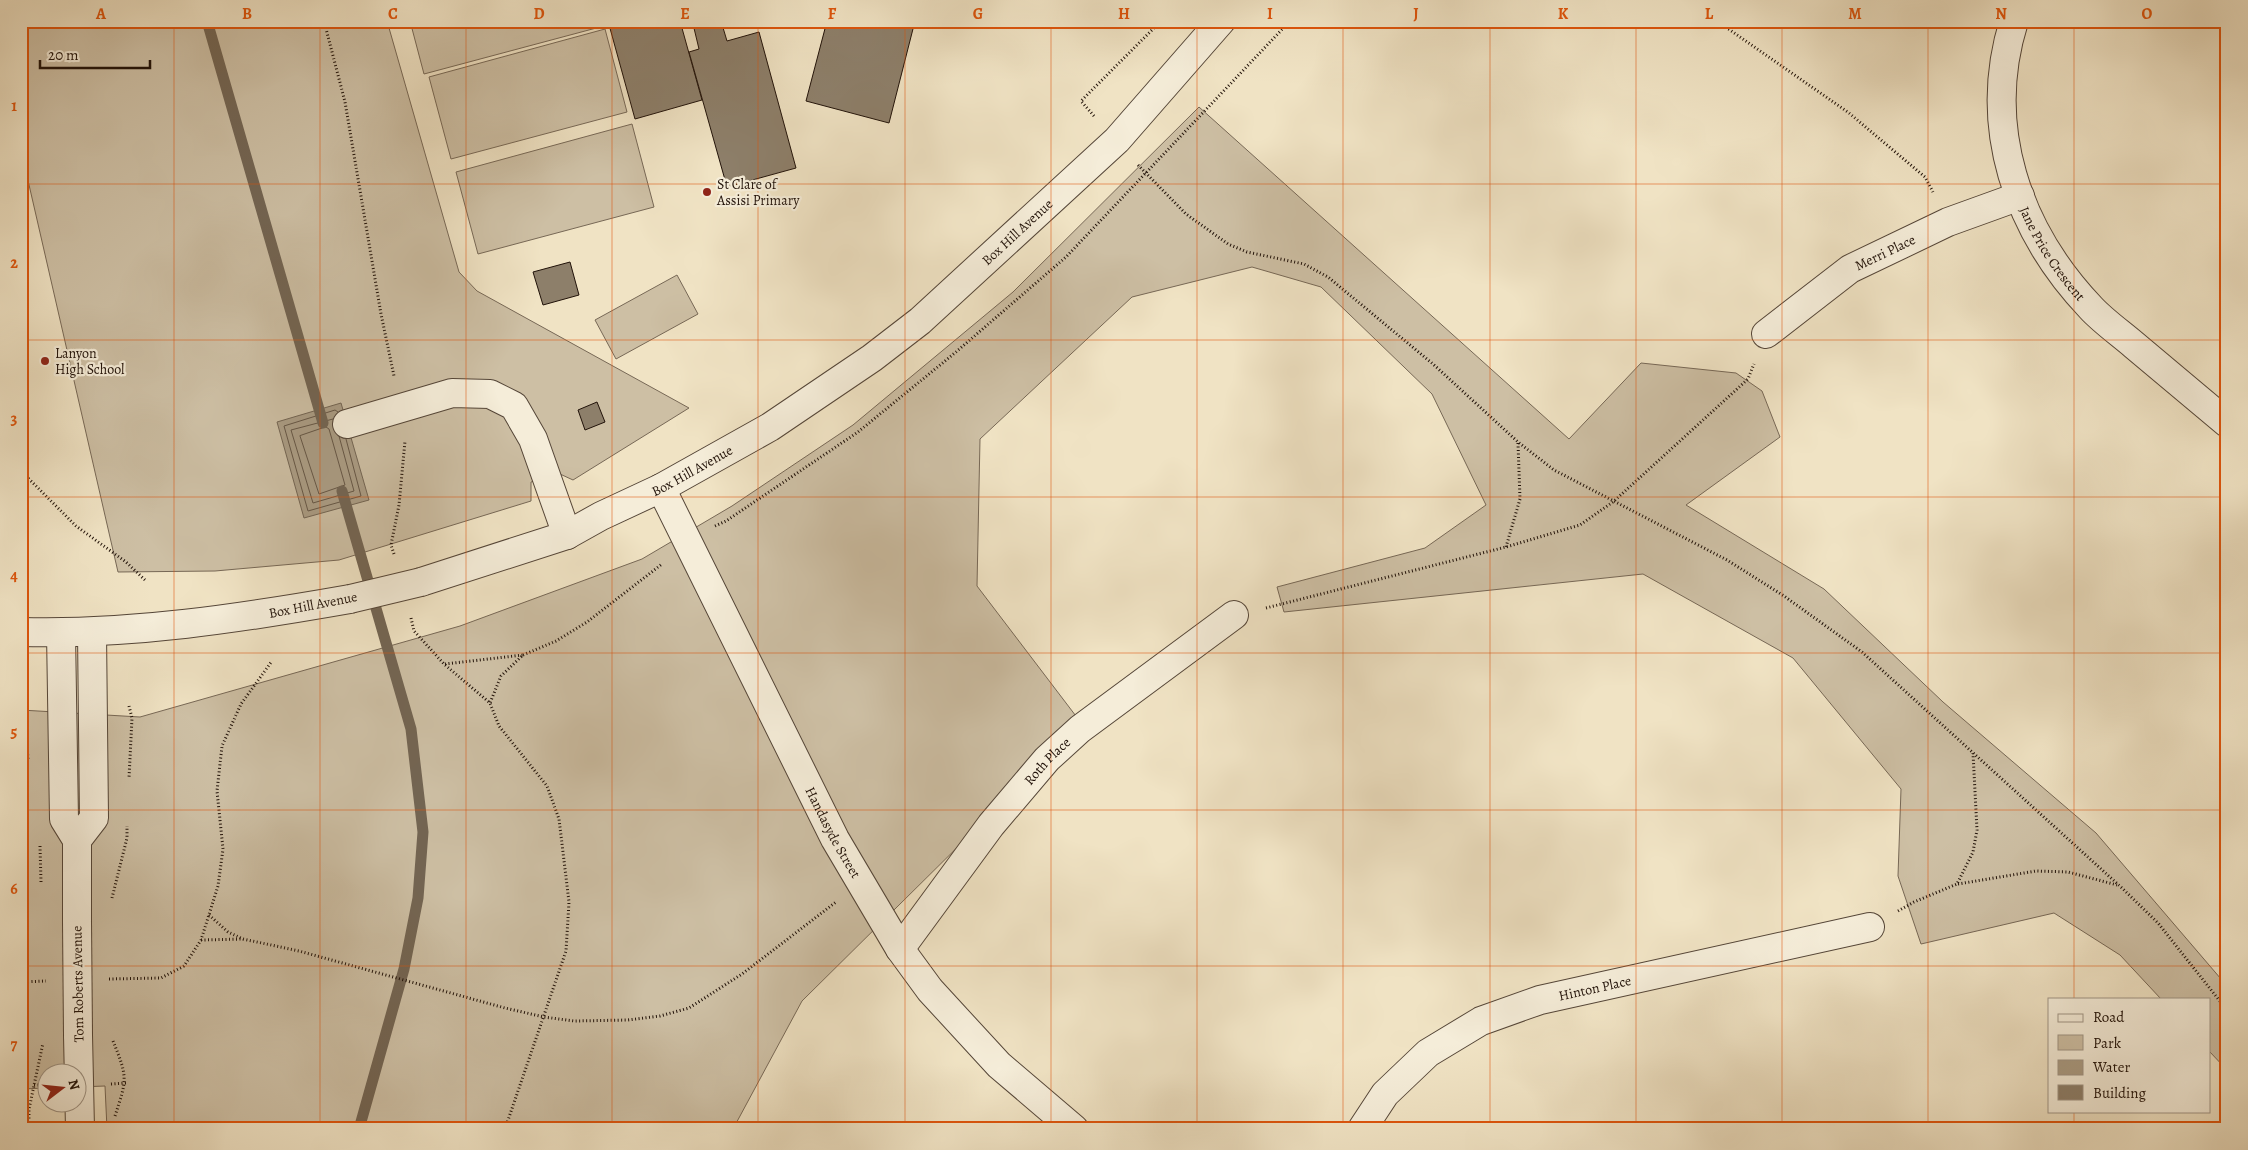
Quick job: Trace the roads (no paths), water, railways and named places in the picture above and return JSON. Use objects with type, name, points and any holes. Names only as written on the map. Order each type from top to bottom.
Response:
[{"type":"street","name":"Box Hill Avenue","points":[[21,632],[92,632],[247,618],[350,599],[422,582],[567,535],[600,516],[661,488],[770,427],[872,358],[920,321],[1117,140],[1221,21]]},
{"type":"street","name":"Jane Price Crescent","points":[[2014,21],[2008,40],[2000,109],[2006,154],[2020,196],[2048,256],[2091,308],[2227,423]]},
{"type":"street","name":"Merri Place","points":[[1766,334],[1850,269],[1948,222],[2020,196]]},
{"type":"street","points":[[347,424],[452,393],[490,394],[514,406],[533,439],[567,535]]},
{"type":"street","name":"Handasyde Street","points":[[661,488],[835,839],[900,949],[930,990],[999,1066],[1074,1129]]},
{"type":"street","name":"Roth Place","points":[[900,949],[991,825],[1047,759],[1080,729],[1234,615]]},
{"type":"street","points":[[62,633],[64,819],[77,840],[94,818],[92,632]]},
{"type":"street","name":"Tom Roberts Avenue","points":[[77,840],[80,1129]]},
{"type":"street","name":"Hinton Place","points":[[1362,1129],[1385,1094],[1428,1053],[1480,1021],[1540,1000],[1870,928]]},
{"type":"water","points":[[341,403],[369,500],[304,518],[277,422]]},
{"type":"waterway","points":[[207,21],[323,423]]},
{"type":"waterway","points":[[342,491],[411,729],[423,832],[418,898],[404,969],[359,1129]]},
{"type":"place","name":"St Clare of Assisi Primary","points":[[707,192]]},
{"type":"place","name":"Lanyon High School","points":[[45,361]]}]
